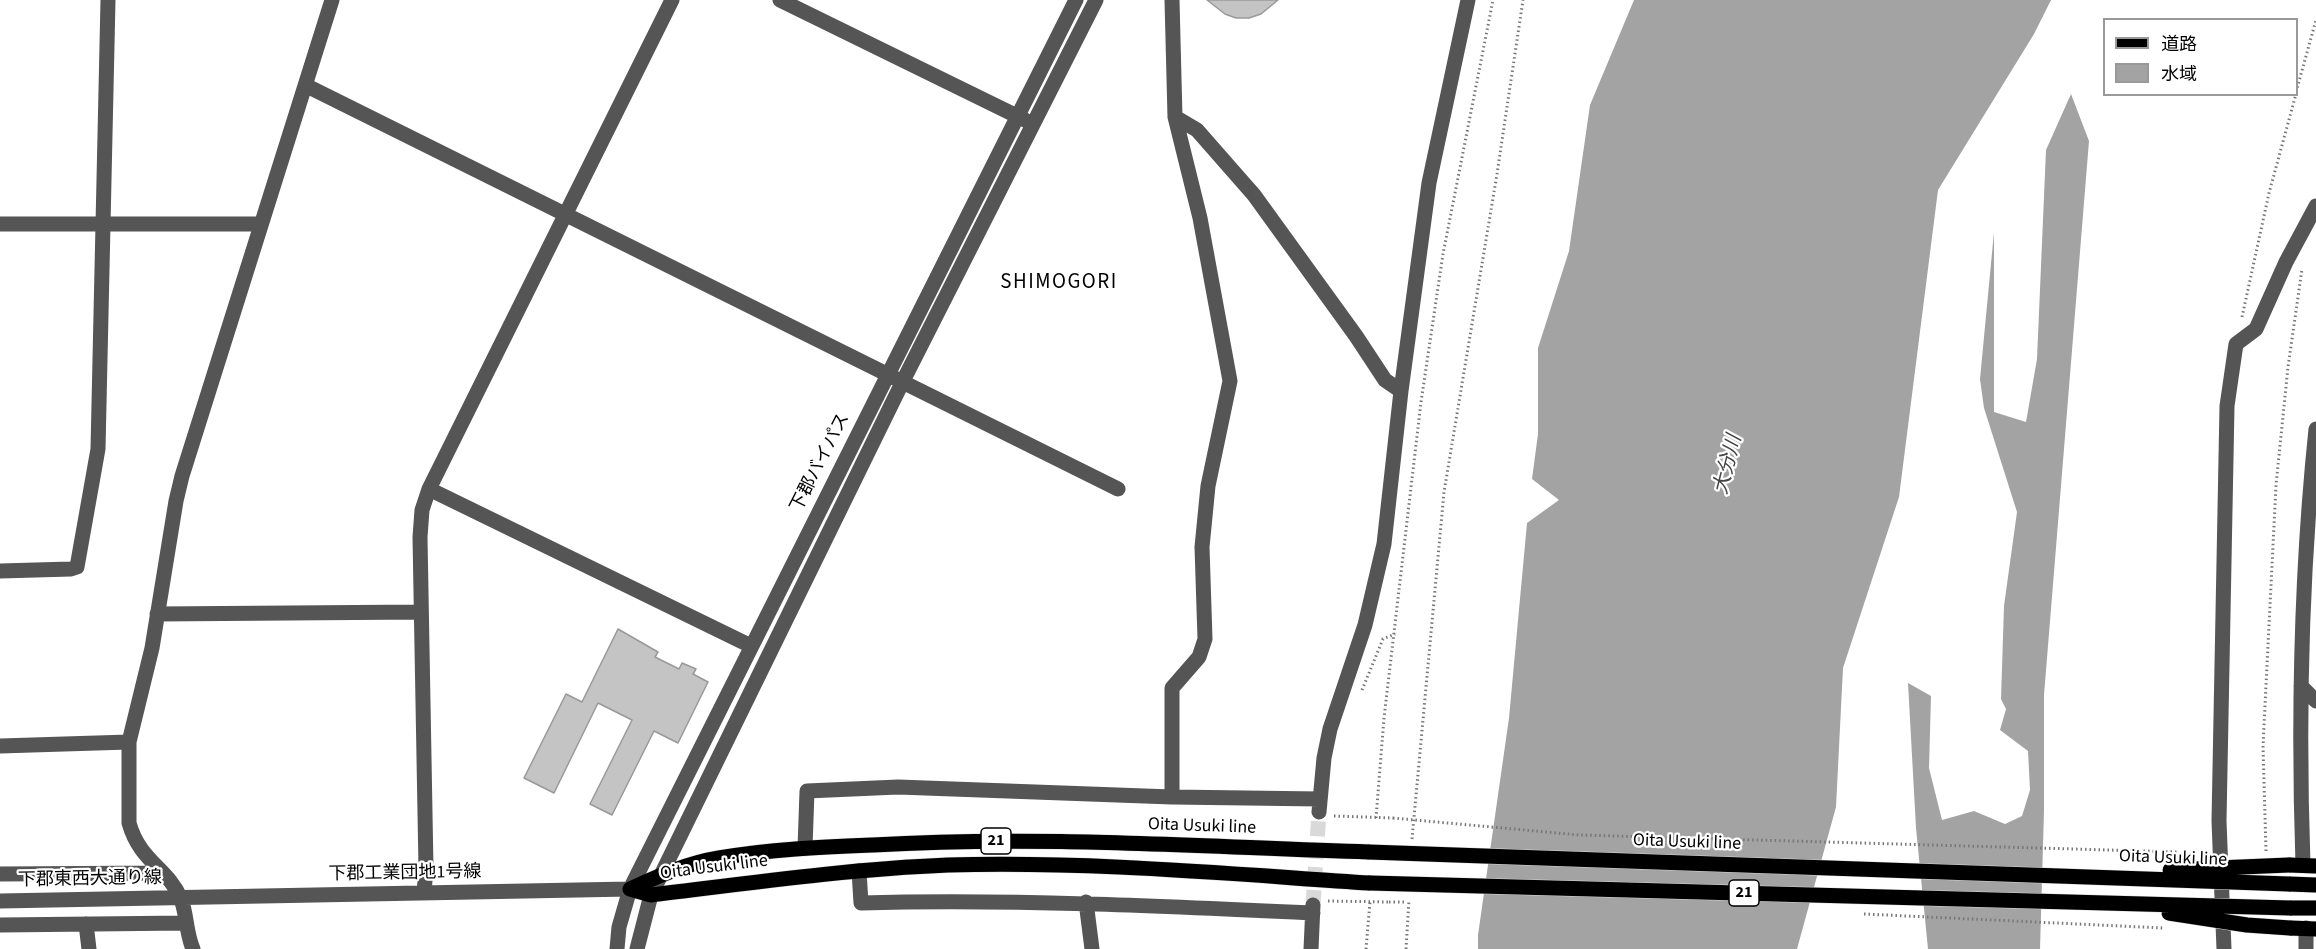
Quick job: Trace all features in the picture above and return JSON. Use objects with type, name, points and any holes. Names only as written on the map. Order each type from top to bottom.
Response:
[{"type":"main road","name":"Oita Usuki line","points":[[630,890],[660,875],[719,858],[805,848],[956,840],[2104,876],[2316,885]]},
{"type":"main road","name":"Oita Usuki line","points":[[630,890],[651,896],[785,878],[950,865],[1063,866],[1370,883],[2316,908]]},
{"type":"main road","points":[[2104,876],[2175,870],[2303,865]]},
{"type":"main road","points":[[2119,904],[2247,925],[2311,929]]},
{"type":"street","points":[[0,571],[78,567],[98,450],[108,0]]},
{"type":"street","points":[[193,949],[181,899],[171,883],[139,848],[129,823],[129,742],[152,648],[182,476],[307,86],[332,0]]},
{"type":"street","points":[[424,893],[426,868],[420,537],[422,510],[429,489],[672,0]]},
{"type":"street","points":[[780,0],[1033,124]]},
{"type":"street","name":"下郡バイパス","points":[[617,949],[621,918],[630,890],[886,375],[1076,0]]},
{"type":"street","name":"下郡バイパス","points":[[637,949],[651,896],[660,875],[902,383],[1096,0]]},
{"type":"street","points":[[1172,0],[1175,117],[1200,218],[1230,381],[1208,486],[1202,547],[1205,639],[1199,657],[1172,688],[1172,797]]},
{"type":"street","points":[[805,848],[807,791],[898,787],[1172,797],[1319,806],[1324,758],[1330,729],[1365,625],[1384,543],[1401,391],[1429,183],[1468,0]]},
{"type":"street","points":[[307,86],[1119,489]]},
{"type":"street","points":[[1175,117],[1197,130],[1254,195],[1385,380],[1401,391]]},
{"type":"street","points":[[2224,949],[2219,821],[2226,418],[2236,344],[2256,328],[2286,262],[2316,206]]},
{"type":"street","points":[[0,224],[261,224]]},
{"type":"street","points":[[2303,865],[2301,686],[2306,549],[2316,429]]},
{"type":"street","points":[[429,489],[751,646]]},
{"type":"street","points":[[157,614],[421,612]]},
{"type":"street","points":[[2301,686],[2316,701]]},
{"type":"street","points":[[0,746],[129,742]]},
{"type":"street","points":[[860,871],[861,903],[913,900],[1313,909],[1311,949]]},
{"type":"street","points":[[0,874],[161,873]]},
{"type":"street","name":"下郡工業団地1号線","points":[[181,899],[220,896],[630,890]]},
{"type":"street","name":"下郡東西大通り線","points":[[0,901],[181,899]]},
{"type":"street","points":[[1086,903],[1092,949]]},
{"type":"street","points":[[0,925],[186,923]]},
{"type":"street","points":[[86,924],[89,949]]},
{"type":"street","points":[[2306,949],[2311,929]]},
{"type":"path","points":[[1376,818],[1384,718],[1421,402],[1443,254],[1493,0]]},
{"type":"path","points":[[1414,812],[1444,492],[1497,174],[1523,0]]},
{"type":"path","points":[[2298,86],[2316,20]]},
{"type":"path","points":[[2236,344],[2269,193],[2295,96]]},
{"type":"path","points":[[2266,860],[2263,746],[2276,485],[2288,367],[2303,262]]},
{"type":"path","points":[[1360,694],[1383,639],[1395,634]]},
{"type":"path","points":[[1393,818],[1579,835],[2182,852]]},
{"type":"path","points":[[1366,949],[1370,902]]},
{"type":"path","points":[[1389,902],[1412,902]]},
{"type":"path","points":[[1853,914],[2172,928]]},
{"type":"water","name":"大分川","points":[[1634,0],[2051,0],[2034,34],[1938,190],[1899,497],[1843,668],[1836,807],[1797,949],[1478,949],[1478,935],[1509,718],[1527,523],[1559,500],[1532,479],[1538,434],[1538,348],[1569,251],[1590,105]]},
{"type":"water","points":[[2071,94],[2089,141],[2044,695],[2044,811],[2040,949],[1928,949],[1916,828],[1908,683],[1931,696],[1929,768],[1942,820],[1974,811],[2005,824],[2022,816],[2030,790],[2028,751],[2000,730],[2006,709],[2001,699],[2004,606],[2017,512],[1984,408],[1980,379],[1994,232],[1994,412],[2026,422],[2037,359],[2046,150]]},
{"type":"building","points":[[1207,0],[1278,0],[1261,14],[1249,18],[1236,18],[1225,14]]},
{"type":"building","points":[[618,629],[658,652],[655,657],[679,669],[682,663],[696,669],[693,674],[708,682],[678,743],[654,731],[612,815],[590,804],[632,720],[598,703],[554,793],[524,778],[566,694],[582,702]]},
{"type":"tunnel","points":[[1313,905],[1319,812]]},
{"type":"district","name":"SHIMOGORI","points":[[1059,283]]}]
